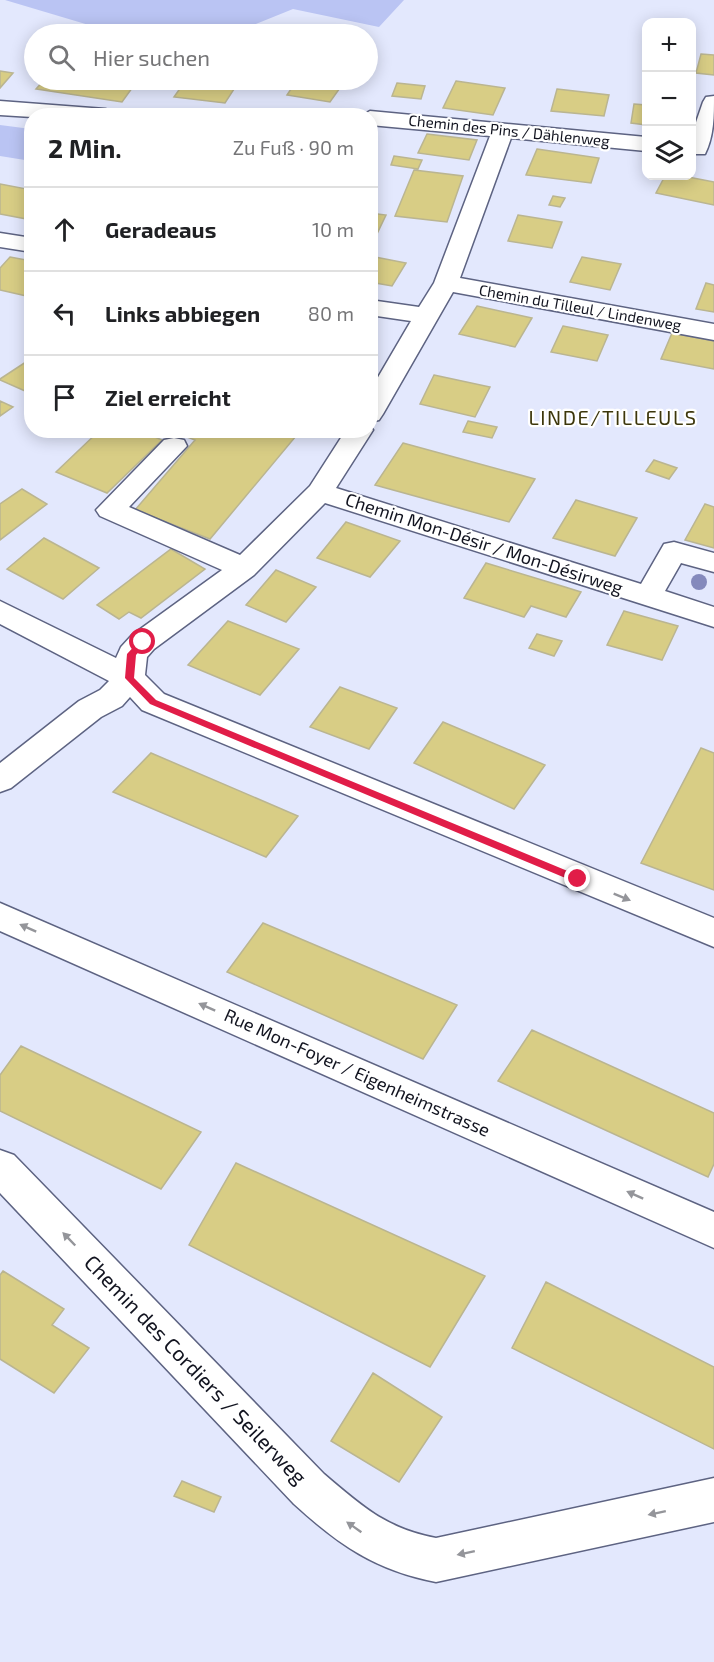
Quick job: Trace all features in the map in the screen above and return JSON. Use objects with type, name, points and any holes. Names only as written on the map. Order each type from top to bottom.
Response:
[{"type":"street","points":[[701,150],[714,102]]},
{"type":"street","points":[[0,108],[24,110]]},
{"type":"street","name":"Chemin des Pins / Dählenweg","points":[[378,119],[642,144]]},
{"type":"street","points":[[378,400],[446,283],[503,130]]},
{"type":"street","points":[[0,240],[24,244]]},
{"type":"street","name":"Chemin du Tilleul / Lindenweg","points":[[446,283],[714,332]]},
{"type":"street","points":[[378,308],[427,316]]},
{"type":"street","points":[[0,780],[90,709],[111,698],[129,678],[132,654],[143,642],[244,568],[320,492],[355,438]]},
{"type":"street","points":[[174,446],[110,510],[244,568]]},
{"type":"street","name":"Chemin Mon-Désir / Mon-Désirweg","points":[[320,492],[714,617]]},
{"type":"street","name":"Chemin Mon-Désir / Mon-Désirweg","points":[[648,596],[674,551],[714,563]]},
{"type":"street","points":[[0,611],[129,678],[153,702],[714,933]]},
{"type":"street","name":"Rue Mon-Foyer / Eigenheimstrasse","points":[[0,916],[714,1230]]},
{"type":"street","name":"Chemin des Cordiers / Seilerweg","points":[[0,1167],[309,1489],[346,1522],[375,1542],[405,1555],[436,1560],[714,1500]]},
{"type":"shaded area","points":[[5,0],[404,0],[379,27],[378,24],[365,24],[293,9],[256,24],[85,24]]},
{"type":"shaded area","points":[[0,125],[24,128],[24,160],[0,156]]},
{"type":"building","points":[[701,54],[714,55],[714,75],[696,73]]},
{"type":"building","points":[[0,71],[13,73],[0,88]]},
{"type":"building","points":[[456,81],[505,88],[493,115],[443,108]]},
{"type":"building","points":[[397,83],[425,86],[421,99],[392,96]]},
{"type":"building","points":[[557,89],[609,95],[604,116],[551,111]]},
{"type":"building","points":[[43,90],[131,90],[122,102]]},
{"type":"building","points":[[179,90],[233,90],[225,103],[174,97]]},
{"type":"building","points":[[290,90],[338,90],[330,102],[287,95]]},
{"type":"building","points":[[634,104],[642,105],[642,124],[631,123]]},
{"type":"building","points":[[427,134],[477,140],[469,160],[418,153]]},
{"type":"building","points":[[537,149],[599,158],[591,183],[526,175]]},
{"type":"building","points":[[394,156],[422,160],[418,169],[391,165]]},
{"type":"building","points":[[414,170],[463,176],[447,222],[395,216]]},
{"type":"building","points":[[696,179],[714,182],[714,205],[656,193],[663,180]]},
{"type":"building","points":[[0,184],[24,188],[24,218],[0,214]]},
{"type":"building","points":[[553,196],[565,198],[560,207],[549,205]]},
{"type":"building","points":[[378,214],[386,215],[378,232]]},
{"type":"building","points":[[518,215],[562,222],[552,248],[508,241]]},
{"type":"building","points":[[10,257],[24,260],[24,295],[0,290],[0,268]]},
{"type":"building","points":[[582,257],[621,264],[610,290],[570,282]]},
{"type":"building","points":[[378,258],[406,263],[392,286],[378,283]]},
{"type":"building","points":[[706,283],[714,285],[714,312],[696,309]]},
{"type":"building","points":[[477,306],[532,318],[515,347],[459,334]]},
{"type":"building","points":[[563,326],[608,335],[597,361],[551,352]]},
{"type":"building","points":[[672,333],[714,341],[714,369],[661,359]]},
{"type":"building","points":[[24,363],[24,390],[0,379]]},
{"type":"building","points":[[434,375],[490,387],[475,417],[420,404]]},
{"type":"building","points":[[0,401],[13,407],[0,416]]},
{"type":"building","points":[[468,421],[497,427],[492,438],[463,432]]},
{"type":"building","points":[[92,438],[157,438],[162,440],[107,493],[56,472]]},
{"type":"building","points":[[190,438],[294,438],[210,539],[135,510],[195,440]]},
{"type":"building","points":[[403,443],[535,479],[509,522],[375,485]]},
{"type":"building","points":[[654,460],[677,468],[669,479],[646,471]]},
{"type":"building","points":[[22,489],[47,504],[0,540],[0,504]]},
{"type":"building","points":[[576,500],[637,518],[615,556],[553,538]]},
{"type":"building","points":[[705,504],[714,507],[714,548],[685,540]]},
{"type":"building","points":[[346,522],[400,541],[370,577],[317,558]]},
{"type":"building","points":[[44,538],[99,568],[63,599],[7,569]]},
{"type":"building","points":[[171,549],[205,569],[141,618],[129,612],[119,619],[97,605]]},
{"type":"building","points":[[486,563],[581,592],[566,617],[531,606],[524,617],[464,598]]},
{"type":"building","points":[[276,570],[316,587],[286,622],[246,605]]},
{"type":"building","points":[[624,611],[678,626],[662,660],[607,645]]},
{"type":"building","points":[[228,621],[299,649],[260,695],[188,665]]},
{"type":"building","points":[[537,634],[562,641],[554,656],[529,648]]},
{"type":"building","points":[[340,687],[397,708],[369,749],[310,727]]},
{"type":"building","points":[[443,722],[545,765],[514,809],[414,763]]},
{"type":"building","points":[[701,748],[714,753],[714,890],[641,863]]},
{"type":"building","points":[[151,753],[298,816],[266,857],[113,792]]},
{"type":"building","points":[[263,923],[457,1005],[423,1059],[227,972]]},
{"type":"building","points":[[532,1030],[714,1113],[714,1164],[708,1177],[498,1081]]},
{"type":"building","points":[[21,1046],[201,1132],[161,1189],[0,1111],[0,1075]]},
{"type":"building","points":[[236,1163],[485,1276],[430,1367],[189,1245]]},
{"type":"building","points":[[3,1271],[64,1309],[52,1325],[89,1348],[54,1393],[0,1359],[0,1275]]},
{"type":"building","points":[[546,1282],[714,1367],[714,1449],[512,1348]]},
{"type":"building","points":[[373,1373],[442,1417],[399,1482],[331,1441]]},
{"type":"building","points":[[182,1481],[221,1497],[214,1512],[174,1496]]},
{"type":"district","name":"LINDE/TILLEULS","points":[[613,418]]},
{"type":"route","points":[[143,642],[132,654],[129,678],[153,702],[578,879]]}]
